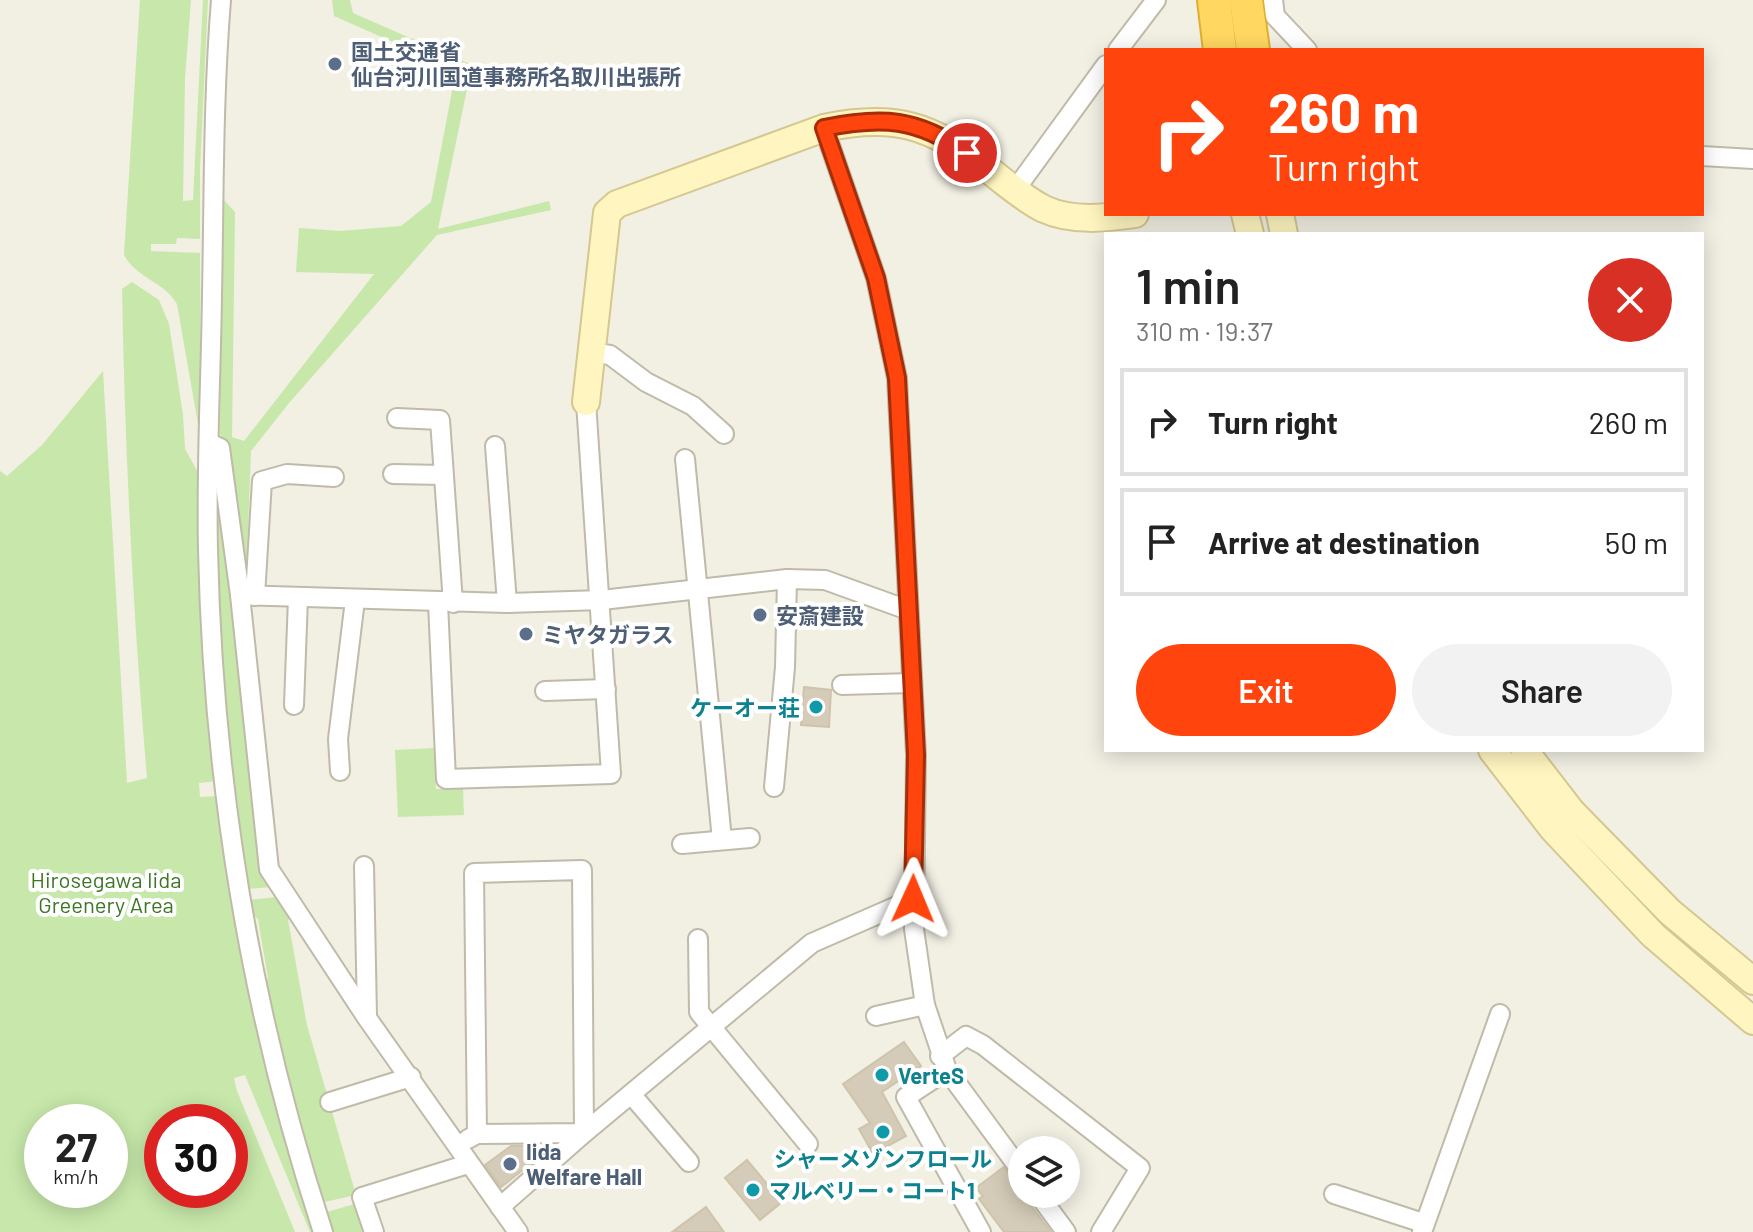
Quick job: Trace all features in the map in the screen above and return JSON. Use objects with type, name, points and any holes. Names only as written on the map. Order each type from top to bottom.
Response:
[{"type":"highway","points":[[1214,0],[1220,48]]},
{"type":"highway","points":[[1246,0],[1253,48]]},
{"type":"street","points":[[221,0],[214,83],[209,443],[211,613],[224,764],[246,935],[273,1062],[323,1232]]},
{"type":"street","points":[[1120,48],[1156,0]]},
{"type":"street","points":[[1273,0],[1275,16],[1305,48]]},
{"type":"street","points":[[1015,190],[1104,68]]},
{"type":"street","points":[[397,418],[440,420],[446,779],[611,774],[602,600],[586,402],[607,213],[617,204],[824,128],[856,121],[885,120],[922,127],[951,142],[1015,190],[1056,213],[1090,219],[1117,216]]},
{"type":"street","points":[[824,128],[876,278],[890,337],[900,418],[916,755],[913,899],[917,962],[925,1005],[944,1063],[1008,1152]]},
{"type":"street","points":[[1704,156],[1753,159]]},
{"type":"street","points":[[590,352],[610,355],[646,382],[693,406],[724,434]]},
{"type":"street","points":[[209,443],[220,448],[247,596],[269,869],[367,1018],[518,1232]]},
{"type":"street","points":[[495,446],[507,603]]},
{"type":"street","points":[[685,459],[722,840]]},
{"type":"street","points":[[247,596],[262,481],[287,474],[334,477]]},
{"type":"street","points":[[393,474],[443,475]]},
{"type":"street","points":[[247,596],[507,603],[602,600],[697,592],[787,579],[825,580],[908,610]]},
{"type":"street","points":[[774,787],[785,667],[787,579]]},
{"type":"street","points":[[294,705],[298,598]]},
{"type":"street","points":[[340,771],[338,739],[355,600]]},
{"type":"street","points":[[842,685],[912,683]]},
{"type":"street","points":[[545,691],[606,689]]},
{"type":"street","points":[[1494,752],[1553,829],[1653,935],[1753,1021]]},
{"type":"street","points":[[1526,752],[1571,811],[1670,912],[1753,981]]},
{"type":"street","points":[[682,844],[750,838]]},
{"type":"street","points":[[364,866],[367,1018]]},
{"type":"street","points":[[477,1134],[474,873],[582,870],[584,1133]]},
{"type":"street","points":[[500,1207],[812,943],[913,899]]},
{"type":"street","points":[[698,939],[699,1012],[808,1144]]},
{"type":"street","points":[[876,1016],[925,1005]]},
{"type":"street","points":[[1334,1194],[1423,1228],[1500,1014]]},
{"type":"street","points":[[981,1232],[906,1097],[944,1063],[966,1036],[983,1045],[1140,1168],[1101,1232]]},
{"type":"street","points":[[330,1102],[411,1077]]},
{"type":"street","points":[[631,1094],[689,1162]]},
{"type":"street","points":[[455,1145],[477,1134],[584,1133]]},
{"type":"street","points":[[374,1232],[362,1197],[468,1164]]},
{"type":"street","points":[[1048,1208],[1066,1232]]},
{"type":"green space","points":[[140,0],[191,0],[185,78],[183,201],[193,200],[203,0],[208,0],[200,239],[177,238],[176,244],[151,244],[151,251],[200,253],[201,425],[198,424],[177,304],[165,290],[136,270],[124,255]]},
{"type":"green space","points":[[332,0],[350,0],[353,13],[472,65],[438,229],[549,201],[551,210],[437,235],[289,403],[251,451],[246,581],[226,450],[220,434],[222,198],[235,212],[232,437],[244,441],[374,274],[296,272],[299,228],[340,231],[401,226],[431,202],[456,70],[334,16]]},
{"type":"green space","name":"Hirosegawa Iida Greenery Area","points":[[132,282],[159,300],[169,324],[185,449],[199,474],[218,781],[199,783],[200,797],[220,796],[249,995],[267,1076],[314,1232],[310,1232],[245,1075],[234,1078],[242,1104],[144,1104],[144,1208],[248,1208],[248,1118],[295,1232],[0,1232],[0,471],[7,476],[42,445],[103,371],[127,783],[147,778],[125,412],[122,289]]},
{"type":"green space","points":[[214,460],[231,585],[257,845],[261,868],[271,887],[248,889],[240,836],[219,622]]},
{"type":"green space","points":[[434,748],[436,789],[463,788],[464,815],[398,817],[395,750]]},
{"type":"green space","points":[[276,897],[293,915],[288,920],[307,1025],[356,1195],[320,1203],[299,1134],[264,986],[268,978],[258,919],[250,912],[249,900]]},
{"type":"green space","points":[[358,1203],[369,1232],[329,1232],[323,1213]]},
{"type":"building","name":"ケーオー荘","points":[[804,687],[831,690],[829,727],[801,725]]},
{"type":"building","points":[[904,1042],[921,1066],[882,1092],[906,1136],[873,1154],[859,1129],[870,1123],[843,1084]]},
{"type":"building","name":"Iida Welfare Hall","points":[[511,1146],[523,1146],[534,1161],[501,1187],[485,1165]]},
{"type":"building","name":"マルベリー・コート1","points":[[747,1160],[782,1202],[760,1220],[725,1178]]},
{"type":"building","points":[[1004,1167],[1008,1173],[1008,1208],[1033,1208],[1051,1232],[1004,1232],[979,1199],[983,1196],[976,1188]]},
{"type":"building","points":[[706,1207],[724,1232],[672,1232]]},
{"type":"place","name":"国土交通省 仙台河川国道事務所名取川出張所","points":[[335,64]]},
{"type":"place","name":"安斎建設","points":[[760,615]]},
{"type":"place","name":"ミヤタガラス","points":[[526,634]]},
{"type":"place","name":"ケーオー荘","points":[[816,707]]},
{"type":"place","name":"VerteS","points":[[882,1075]]},
{"type":"place","name":"シャーメゾンフロール","points":[[883,1132]]},
{"type":"place","name":"Iida Welfare Hall","points":[[510,1164]]},
{"type":"place","name":"マルベリー・コート1","points":[[753,1190]]},
{"type":"route","points":[[913,899],[916,755],[897,378],[876,278],[824,128],[856,121],[902,122],[922,127],[967,153]]}]
